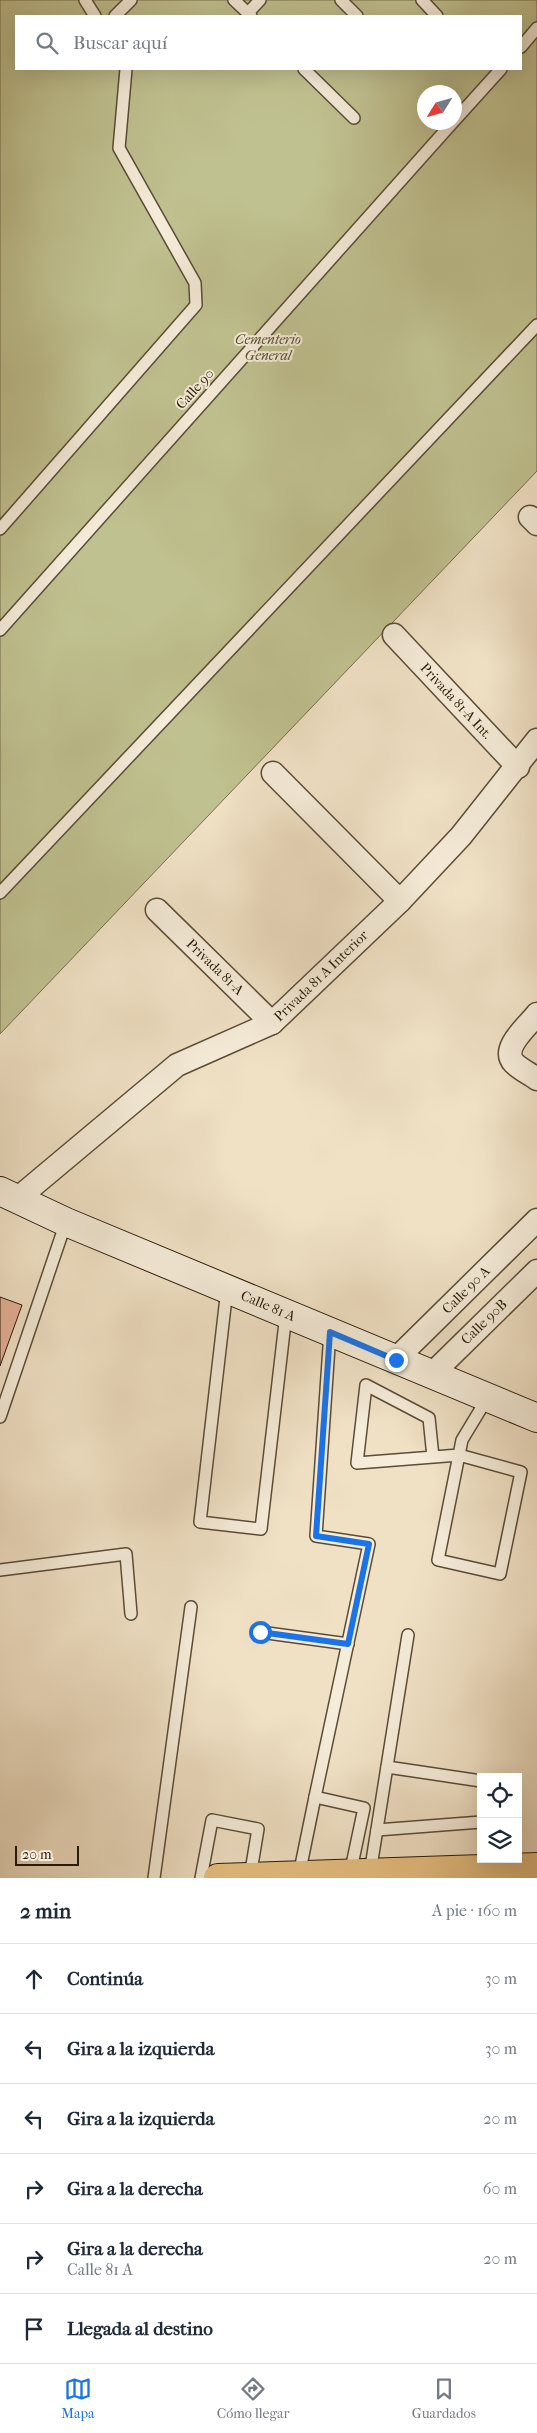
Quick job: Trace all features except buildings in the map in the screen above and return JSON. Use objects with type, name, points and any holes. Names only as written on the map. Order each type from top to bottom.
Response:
[{"type":"main road","points":[[218,1878],[537,1867]]},
{"type":"street","name":"Privada 81-A Int.","points":[[394,635],[518,767]]},
{"type":"street","name":"Privada 81 A Interior","points":[[9,1195],[177,1064],[272,1023],[400,901],[461,836],[518,767],[537,740]]},
{"type":"street","points":[[273,773],[400,901]]},
{"type":"street","name":"Privada 81-A","points":[[157,910],[272,1023]]},
{"type":"street","points":[[537,1014],[511,1046],[510,1056],[514,1064],[537,1078]]},
{"type":"street","name":"Calle 81 A","points":[[9,1195],[66,1222],[537,1418]]},
{"type":"street","name":"Calle 90 A","points":[[396,1360],[537,1220]]},
{"type":"street","name":"Calle 90B","points":[[432,1374],[537,1271]]},
{"type":"lane","points":[[85,0],[94,15]]},
{"type":"lane","points":[[116,15],[131,0]]},
{"type":"lane","points":[[234,0],[249,15],[260,0]]},
{"type":"lane","points":[[341,0],[356,15]]},
{"type":"lane","points":[[422,0],[436,15]]},
{"type":"lane","points":[[522,46],[537,28]]},
{"type":"lane","points":[[0,529],[196,305],[195,283],[119,148],[126,70]]},
{"type":"lane","points":[[305,70],[354,118]]},
{"type":"lane","name":"Calle 90","points":[[462,113],[500,70]]},
{"type":"lane","name":"Calle 90","points":[[0,630],[447,130]]},
{"type":"lane","points":[[0,893],[537,325]]},
{"type":"lane","points":[[0,1417],[66,1222]]},
{"type":"lane","points":[[227,1289],[200,1522],[261,1529],[286,1314]]},
{"type":"lane","points":[[299,1875],[369,1544],[316,1536],[330,1332]]},
{"type":"lane","points":[[433,1457],[429,1418],[366,1385],[357,1463],[459,1455],[521,1472],[500,1574],[438,1560],[459,1455],[462,1440],[488,1397]]},
{"type":"lane","points":[[0,1570],[126,1554],[131,1614]]},
{"type":"lane","points":[[154,1878],[191,1608]]},
{"type":"lane","points":[[260,1632],[348,1644]]},
{"type":"lane","points":[[360,1873],[377,1830],[408,1635]]},
{"type":"lane","points":[[387,1768],[477,1780]]},
{"type":"lane","points":[[316,1797],[364,1808],[360,1873]]},
{"type":"lane","points":[[202,1878],[212,1820],[258,1829],[250,1877]]},
{"type":"lane","points":[[377,1830],[477,1822]]},
{"type":"green space","name":"Cementerio General","points":[[0,0],[537,0],[537,471],[0,1034]]},
{"type":"route","points":[[260,1632],[348,1644],[369,1544],[316,1536],[330,1332],[396,1360]]}]
